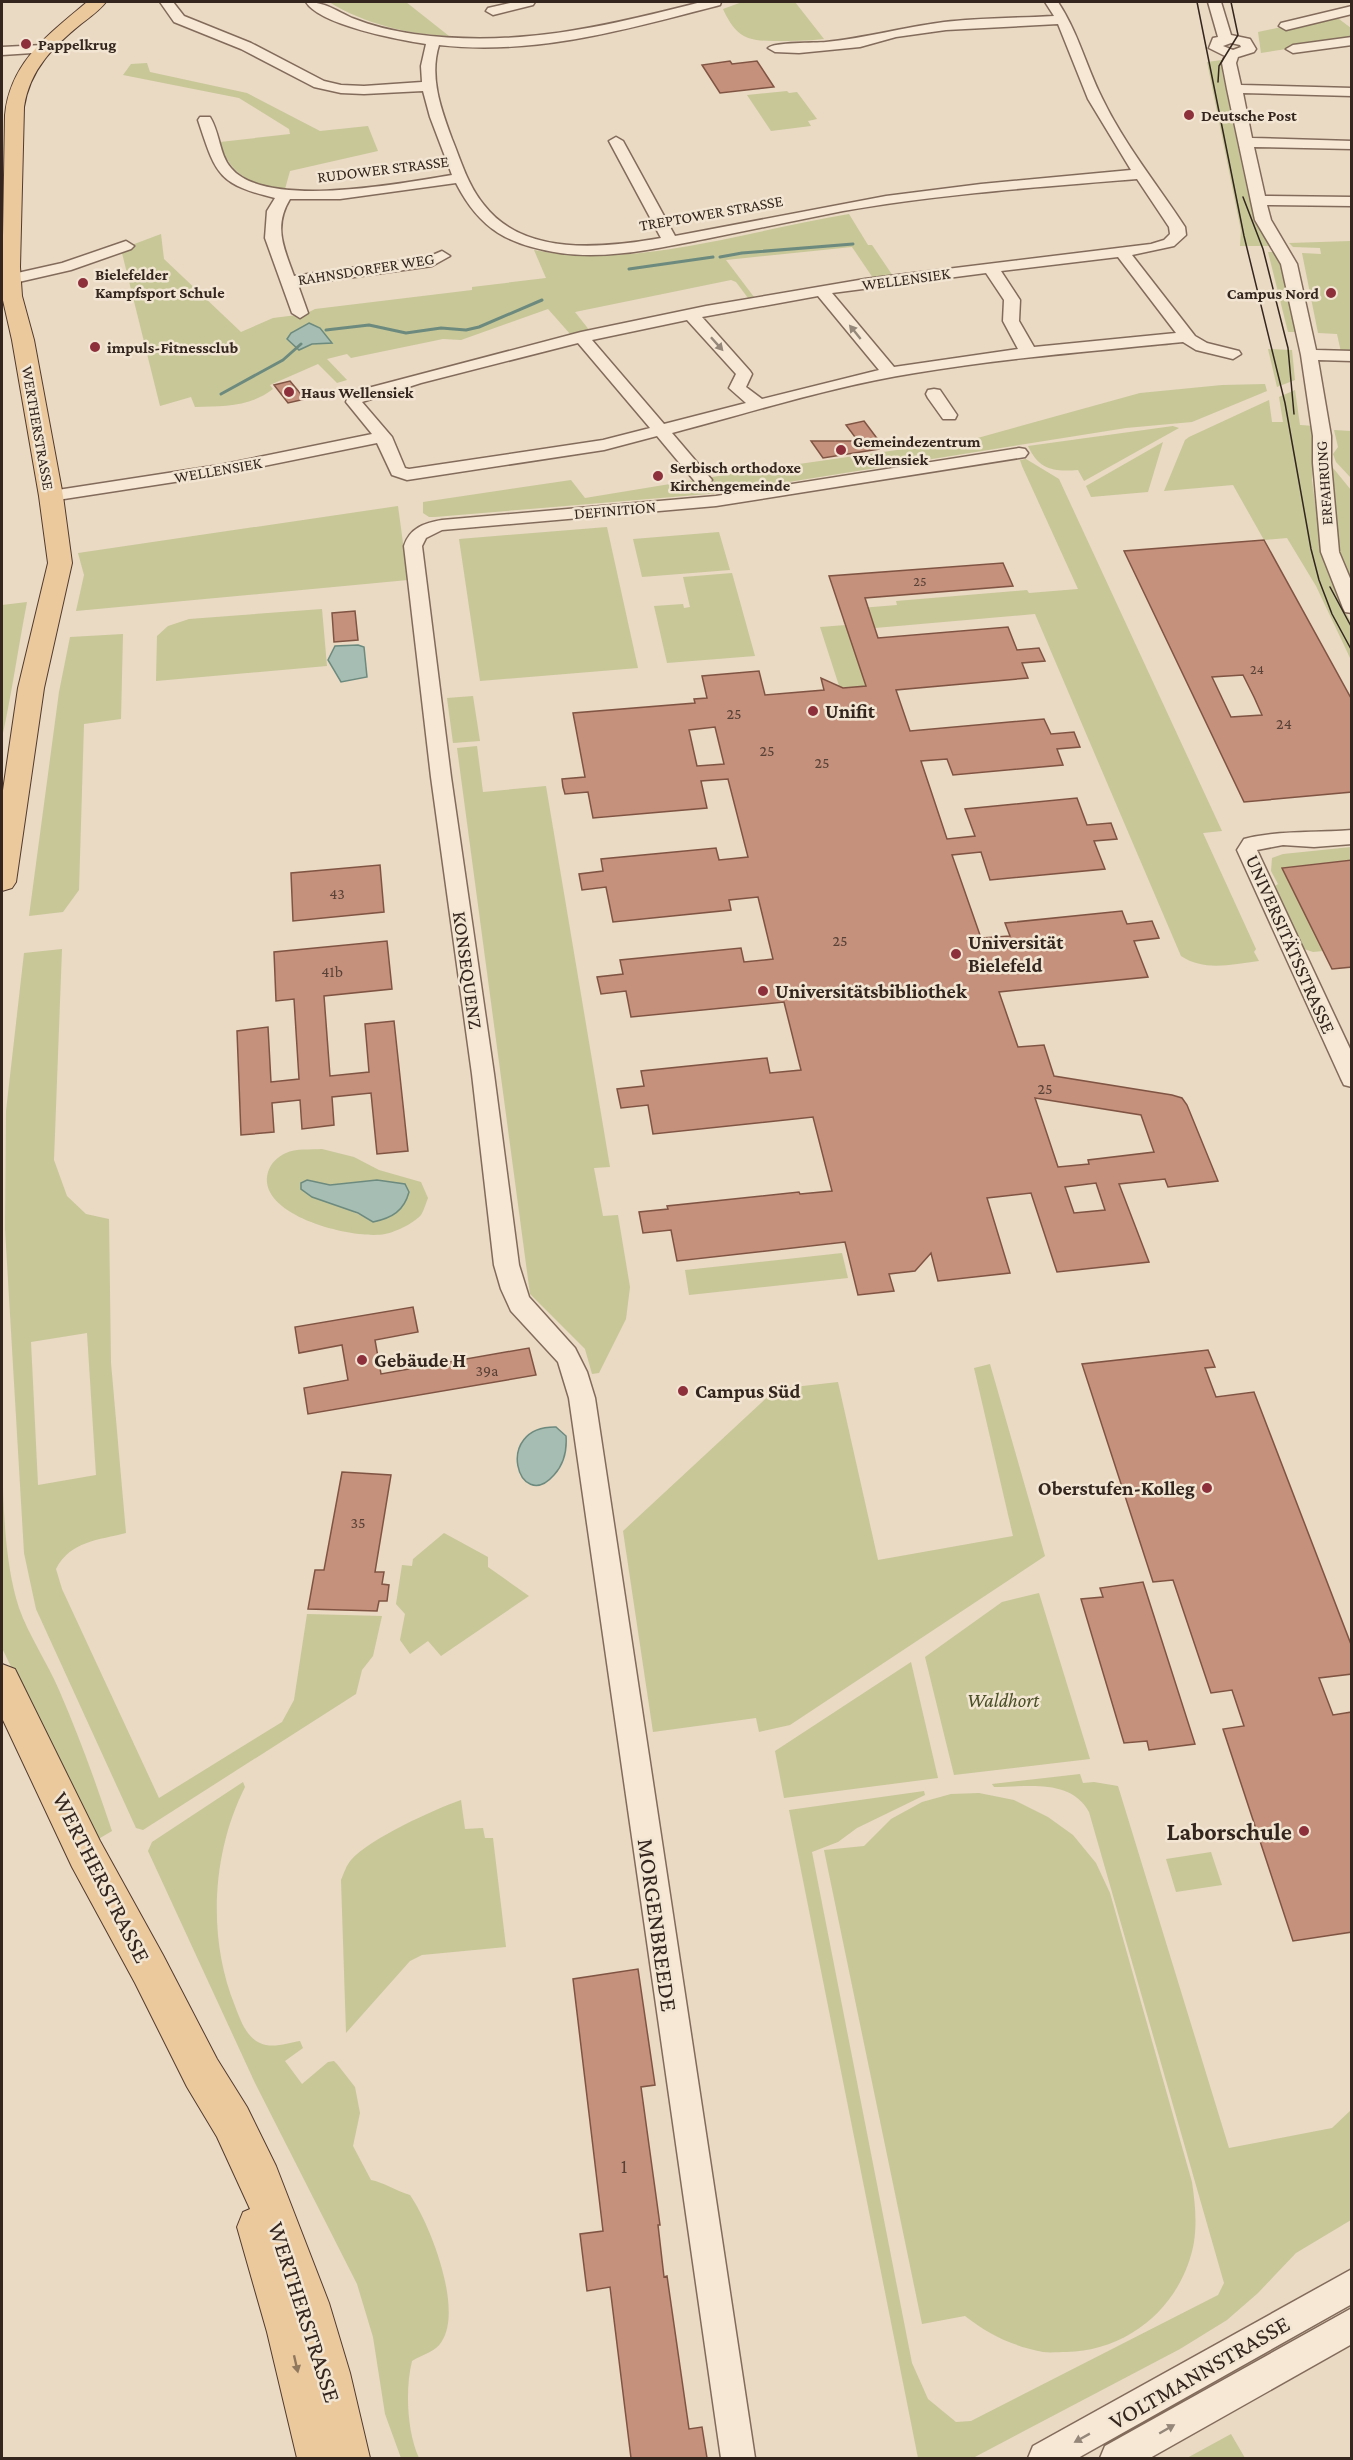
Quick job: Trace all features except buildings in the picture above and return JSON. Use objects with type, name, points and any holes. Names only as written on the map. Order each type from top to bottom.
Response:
[{"type":"main road","name":"WERTHERSTRASSE","points":[[2,882],[31,688],[60,563],[51,496],[21,333],[15,315],[7,271],[15,161],[12,156],[17,92],[24,75],[43,49],[97,2]]},
{"type":"main road","name":"WERTHERSTRASSE","points":[[2,1680],[86,1854],[149,1969],[202,2073],[232,2122],[261,2181],[307,2303],[328,2373],[347,2458]]},
{"type":"main road","name":"WERTHERSTRASSE","points":[[202,2073],[269,2259],[309,2437],[320,2458]]},
{"type":"street","points":[[167,2],[179,19],[246,46],[319,84],[341,89],[364,90],[429,86]]},
{"type":"street","points":[[312,2],[359,25],[389,33],[434,41],[494,45],[572,38],[631,25],[709,2]]},
{"type":"street","points":[[494,11],[528,2]]},
{"type":"street","points":[[1052,2],[1062,20],[1093,96],[1139,174]]},
{"type":"street","name":"ERFAHRUNG","points":[[1215,2],[1221,29],[1226,39],[1215,43],[1216,48],[1232,54],[1229,63],[1258,200],[1267,227],[1289,264],[1309,355],[1322,441],[1330,552],[1352,608]]},
{"type":"street","points":[[1286,26],[1352,10]]},
{"type":"street","points":[[1335,14],[1352,25]]},
{"type":"street","points":[[775,48],[799,49],[860,43],[895,33],[946,26],[1062,20]]},
{"type":"street","name":"TREPTOWER STRASSE","points":[[434,41],[427,63],[429,86],[438,121],[461,178],[482,214],[511,235],[537,244],[586,249],[615,248],[670,241],[885,200],[1139,174]]},
{"type":"street","points":[[1293,49],[1352,41]]},
{"type":"street","points":[[2,51],[43,49]]},
{"type":"street","points":[[1234,88],[1352,92]]},
{"type":"street","name":"RUDOWER STRASSE","points":[[205,120],[221,163],[228,174],[249,186],[285,194],[341,194],[461,178]]},
{"type":"street","points":[[616,141],[670,241]]},
{"type":"street","points":[[1246,142],[1352,145]]},
{"type":"street","name":"WELLENSIEK","points":[[1139,174],[1177,227],[1178,235],[1169,243],[1153,248],[822,291],[690,314],[466,365],[355,397],[354,402],[383,437],[398,471],[408,475],[580,449],[661,432],[890,372],[1028,352],[1187,337]]},
{"type":"street","name":"RAHNSDORFER WEG","points":[[285,194],[275,211],[272,232],[300,313]]},
{"type":"street","points":[[1258,200],[1352,202]]},
{"type":"street","points":[[7,271],[66,267],[126,246]]},
{"type":"street","name":"WELLENSIEK","points":[[1122,252],[1187,337],[1203,346],[1233,354]]},
{"type":"street","name":"RAHNSDORFER WEG","points":[[290,281],[432,261],[442,256]]},
{"type":"street","points":[[991,268],[1012,300],[1011,321],[1028,352]]},
{"type":"street","points":[[822,291],[856,335],[890,372]]},
{"type":"street","points":[[690,314],[744,374],[737,388],[759,405]]},
{"type":"street","points":[[581,337],[703,480]]},
{"type":"street","points":[[1309,355],[1352,356]]},
{"type":"street","points":[[914,368],[950,415]]},
{"type":"street","name":"WELLENSIEK","points":[[51,496],[246,465],[383,437]]},
{"type":"street","name":"DEFINITION","points":[[425,530],[442,525],[727,500],[1019,453]]},
{"type":"street","name":"KONSEQUENZ","points":[[425,530],[414,540],[414,556],[441,777],[510,1284],[528,1315],[562,1348],[571,1363],[580,1392]]},
{"type":"street","points":[[1283,838],[1306,831],[1352,827]]},
{"type":"street","points":[[1283,838],[1314,840],[1352,837]]},
{"type":"street","name":"UNIVERSITÄTSSTRASSE","points":[[1283,838],[1251,844],[1247,850],[1248,856],[1352,1079]]},
{"type":"street","name":"MORGENBREEDE","points":[[580,1392],[738,2458]]},
{"type":"street","name":"VOLTMANNSTRASSE","points":[[1046,2458],[1352,2285]]},
{"type":"street","name":"VOLTMANNSTRASSE","points":[[1117,2458],[1352,2325]]},
{"type":"green space","points":[[329,2],[406,2],[449,36],[418,33],[372,22]]},
{"type":"green space","points":[[742,2],[795,2],[824,39],[773,41],[748,38],[737,31],[723,9]]},
{"type":"green space","points":[[1328,17],[1339,19],[1351,28],[1351,39],[1261,53],[1258,32]]},
{"type":"green space","points":[[1222,60],[1225,71],[1222,72],[1249,199],[1253,200],[1257,223],[1273,246],[1240,246],[1241,231],[1207,62]]},
{"type":"green space","points":[[147,63],[150,72],[247,93],[320,131],[368,126],[378,151],[290,171],[285,189],[262,185],[236,171],[224,154],[220,142],[290,134],[289,129],[239,98],[123,75],[131,64]]},
{"type":"green space","points":[[797,92],[817,119],[808,121],[811,126],[771,131],[747,95]]},
{"type":"green space","points":[[849,214],[868,245],[872,245],[893,276],[873,278],[852,247],[726,260],[754,297],[748,298],[736,282],[731,280],[575,312],[590,331],[571,335],[548,309],[461,340],[443,339],[351,358],[347,354],[327,359],[347,380],[337,383],[318,364],[270,385],[273,389],[255,399],[216,406],[195,407],[191,397],[160,406],[121,249],[161,234],[164,259],[241,332],[273,318],[305,314],[315,309],[472,290],[472,287],[546,278],[534,250],[572,255],[652,252]]},
{"type":"green space","name":"Campus Nord","points":[[1351,241],[1351,352],[1341,352],[1337,334],[1318,333],[1302,253],[1321,254],[1320,248],[1293,247],[1289,243]]},
{"type":"green space","points":[[1268,252],[1277,252],[1284,265],[1297,332],[1288,332]]},
{"type":"green space","points":[[1268,349],[1292,350],[1295,380],[1277,387]]},
{"type":"green space","points":[[1265,384],[1267,391],[1192,422],[1126,428],[720,493],[435,517],[429,517],[423,513],[423,502],[571,480],[585,498],[749,471],[974,439],[1140,393],[1222,385]]},
{"type":"green space","points":[[1295,390],[1300,425],[1315,426],[1312,480],[1318,525],[1327,567],[1337,596],[1351,622],[1351,660],[1316,586],[1287,538],[1264,540],[1233,485],[1164,491],[1185,440],[1269,400],[1272,422],[1283,422],[1279,397]]},
{"type":"green space","points":[[1173,426],[1179,428],[1084,481],[1078,470],[1055,470],[1042,465],[1028,446]]},
{"type":"green space","points":[[1334,430],[1351,431],[1351,478],[1336,462],[1333,454],[1338,447]]},
{"type":"green space","points":[[1163,442],[1148,492],[1091,497],[1086,486]]},
{"type":"green space","points":[[1026,459],[1059,479],[1222,831],[1203,833],[1256,949],[1254,952],[1259,961],[1209,965],[1190,961],[1181,956],[1035,614],[875,628],[873,622],[844,624],[843,620],[863,618],[860,608],[897,605],[896,601],[1027,590],[1029,593],[1078,589],[1022,466],[1020,460]]},
{"type":"green space","points":[[1329,463],[1351,490],[1351,589],[1339,542]]},
{"type":"green space","points":[[398,506],[408,580],[76,611],[84,575],[78,553]]},
{"type":"green space","points":[[607,527],[638,668],[480,681],[459,539]]},
{"type":"green space","points":[[719,532],[730,570],[642,577],[633,539]]},
{"type":"green space","points":[[732,573],[755,656],[667,663],[654,606],[683,604],[684,608],[690,607],[683,577]]},
{"type":"green space","points":[[27,602],[9,704],[2,738],[2,605]]},
{"type":"green space","points":[[322,609],[327,666],[156,681],[157,636],[168,626],[189,619]]},
{"type":"green space","points":[[846,625],[869,695],[843,698],[820,627]]},
{"type":"green space","points":[[123,634],[121,719],[84,724],[79,890],[63,912],[29,916],[59,692],[70,637]]},
{"type":"green space","points":[[473,696],[480,741],[453,743],[447,698]]},
{"type":"green space","points":[[477,746],[483,792],[546,786],[610,1167],[594,1168],[603,1216],[618,1215],[630,1287],[626,1319],[599,1373],[592,1374],[585,1349],[530,1294],[457,748]]},
{"type":"green space","points":[[1351,847],[1351,860],[1282,868],[1323,951],[1313,952],[1304,949],[1275,886],[1278,884],[1271,871],[1272,858],[1283,854]]},
{"type":"green space","points":[[62,949],[54,1160],[67,1196],[86,1214],[109,1219],[111,1363],[126,1533],[77,1547],[62,1560],[56,1569],[62,1589],[159,1798],[282,1722],[294,1700],[307,1614],[382,1616],[373,1656],[362,1670],[356,1694],[143,1830],[136,1828],[36,1609],[24,1553],[5,1229],[6,1111],[24,953]],"holes":[[[87,1333],[96,1475],[38,1485],[31,1342]]]},
{"type":"green space","points":[[322,1149],[354,1157],[379,1170],[421,1182],[428,1198],[421,1215],[394,1231],[371,1235],[331,1229],[291,1213],[277,1201],[268,1188],[269,1169],[277,1158],[290,1151]],"holes":[[[307,1180],[330,1185],[377,1180],[405,1184],[373,1222],[346,1208]]]},
{"type":"green space","points":[[842,1253],[848,1278],[689,1295],[685,1270]]},
{"type":"green space","points":[[990,1364],[1045,1556],[790,1725],[759,1732],[756,1718],[653,1732],[623,1531],[776,1389],[838,1382],[878,1560],[1013,1536],[974,1368]]},
{"type":"green space","points":[[2,1403],[4,1507],[8,1560],[13,1585],[23,1618],[54,1680],[73,1725],[112,1831],[95,1841],[2,1648]]},
{"type":"green space","points":[[444,1533],[488,1557],[488,1567],[529,1596],[441,1656],[428,1641],[410,1654],[400,1640],[405,1614],[396,1604],[402,1565],[412,1566],[413,1559]]},
{"type":"green space","name":"Waldhort","points":[[1039,1593],[1090,1759],[954,1775],[925,1657],[1002,1602]]},
{"type":"green space","points":[[911,1662],[938,1778],[784,1798],[775,1751]]},
{"type":"green space","points":[[1080,1774],[1083,1783],[1094,1782],[1118,1786],[1229,2148],[1332,2128],[1351,2110],[1351,2220],[1296,2253],[1258,2293],[1227,2320],[1180,2349],[973,2458],[918,2458],[789,1810],[924,1791],[925,1795],[857,1828],[838,1842],[812,1852],[912,2363],[928,2399],[956,2422],[971,2421],[1218,2295],[1224,2283],[1089,1812],[1081,1801],[1060,1789],[1034,1786],[994,1787],[992,1784]]},
{"type":"green space","points":[[243,1782],[245,1787],[226,1839],[217,1895],[220,1952],[226,1979],[239,2016],[247,2032],[260,2043],[275,2046],[300,2041],[303,2048],[285,2061],[302,2084],[328,2062],[334,2061],[337,2064],[355,2087],[360,2113],[353,2146],[371,2180],[410,2195],[426,2225],[441,2266],[449,2308],[447,2326],[439,2345],[412,2361],[408,2384],[410,2423],[419,2458],[401,2458],[385,2414],[373,2337],[357,2284],[255,2083],[148,1851],[152,1842]]},
{"type":"green space","points":[[979,1793],[1014,1800],[1048,1817],[1073,1835],[1096,1863],[1110,1893],[1192,2182],[1195,2212],[1194,2242],[1188,2264],[1178,2285],[1166,2304],[1150,2320],[1132,2333],[1089,2350],[1043,2352],[1032,2350],[992,2334],[965,2316],[922,2324],[824,1850],[864,1846],[891,1819],[922,1802],[951,1794]]},
{"type":"green space","points":[[461,1800],[465,1829],[483,1828],[485,1838],[493,1838],[506,1947],[422,1955],[410,1961],[346,2033],[341,1880],[346,1867],[360,1852],[387,1834]]},
{"type":"green space","points":[[1211,1852],[1222,1885],[1176,1892],[1166,1859]]},
{"type":"green space","points":[[1231,2434],[1245,2458],[1187,2458]]},
{"type":"shaded area","points":[[309,323],[320,328],[332,343],[312,344],[299,350],[287,339],[291,333]]},
{"type":"shaded area","points":[[335,646],[364,647],[367,677],[341,682],[328,660]]},
{"type":"shaded area","points":[[307,1180],[330,1185],[377,1180],[405,1184],[409,1192],[404,1204],[396,1213],[373,1222],[358,1213],[312,1197],[301,1189],[301,1183]]},
{"type":"shaded area","points":[[556,1427],[566,1436],[562,1461],[554,1475],[541,1484],[531,1484],[522,1477],[518,1466],[518,1452],[524,1440],[536,1430]]},
{"type":"waterway","points":[[720,257],[742,253],[853,244]]},
{"type":"waterway","points":[[629,269],[713,257]]},
{"type":"waterway","points":[[326,330],[369,325],[406,333],[441,328],[466,330],[479,327],[542,300]]},
{"type":"waterway","points":[[221,394],[283,360],[301,344]]},
{"type":"tram line","points":[[1197,2],[1244,236],[1285,403],[1311,549],[1319,580],[1332,614],[1352,651]]},
{"type":"tram line","points":[[1218,82],[1219,66],[1238,35],[1231,2]]},
{"type":"tram line","points":[[1243,197],[1263,249],[1288,348],[1294,414]]},
{"type":"tram line","points":[[1330,587],[1352,628]]},
{"type":"place","name":"Pappelkrug","points":[[26,44]]},
{"type":"place","name":"Deutsche Post","points":[[1189,115]]},
{"type":"place","name":"Bielefelder Kampfsport Schule","points":[[83,283]]},
{"type":"place","name":"Campus Nord","points":[[1331,293]]},
{"type":"place","name":"impuls-Fitnessclub","points":[[95,347]]},
{"type":"place","name":"Haus Wellensiek","points":[[289,392]]},
{"type":"place","name":"Gemeindezentrum Wellensiek","points":[[841,450]]},
{"type":"place","name":"Serbisch orthodoxe Kirchengemeinde","points":[[658,476]]},
{"type":"place","name":"Unifit","points":[[813,711]]},
{"type":"place","name":"Universität Bielefeld","points":[[956,954]]},
{"type":"place","name":"Universitätsbibliothek","points":[[763,991]]},
{"type":"place","name":"Gebäude H","points":[[362,1360]]},
{"type":"place","name":"Campus Süd","points":[[683,1391]]},
{"type":"place","name":"Oberstufen-Kolleg","points":[[1207,1488]]},
{"type":"place","name":"Laborschule","points":[[1304,1831]]}]
